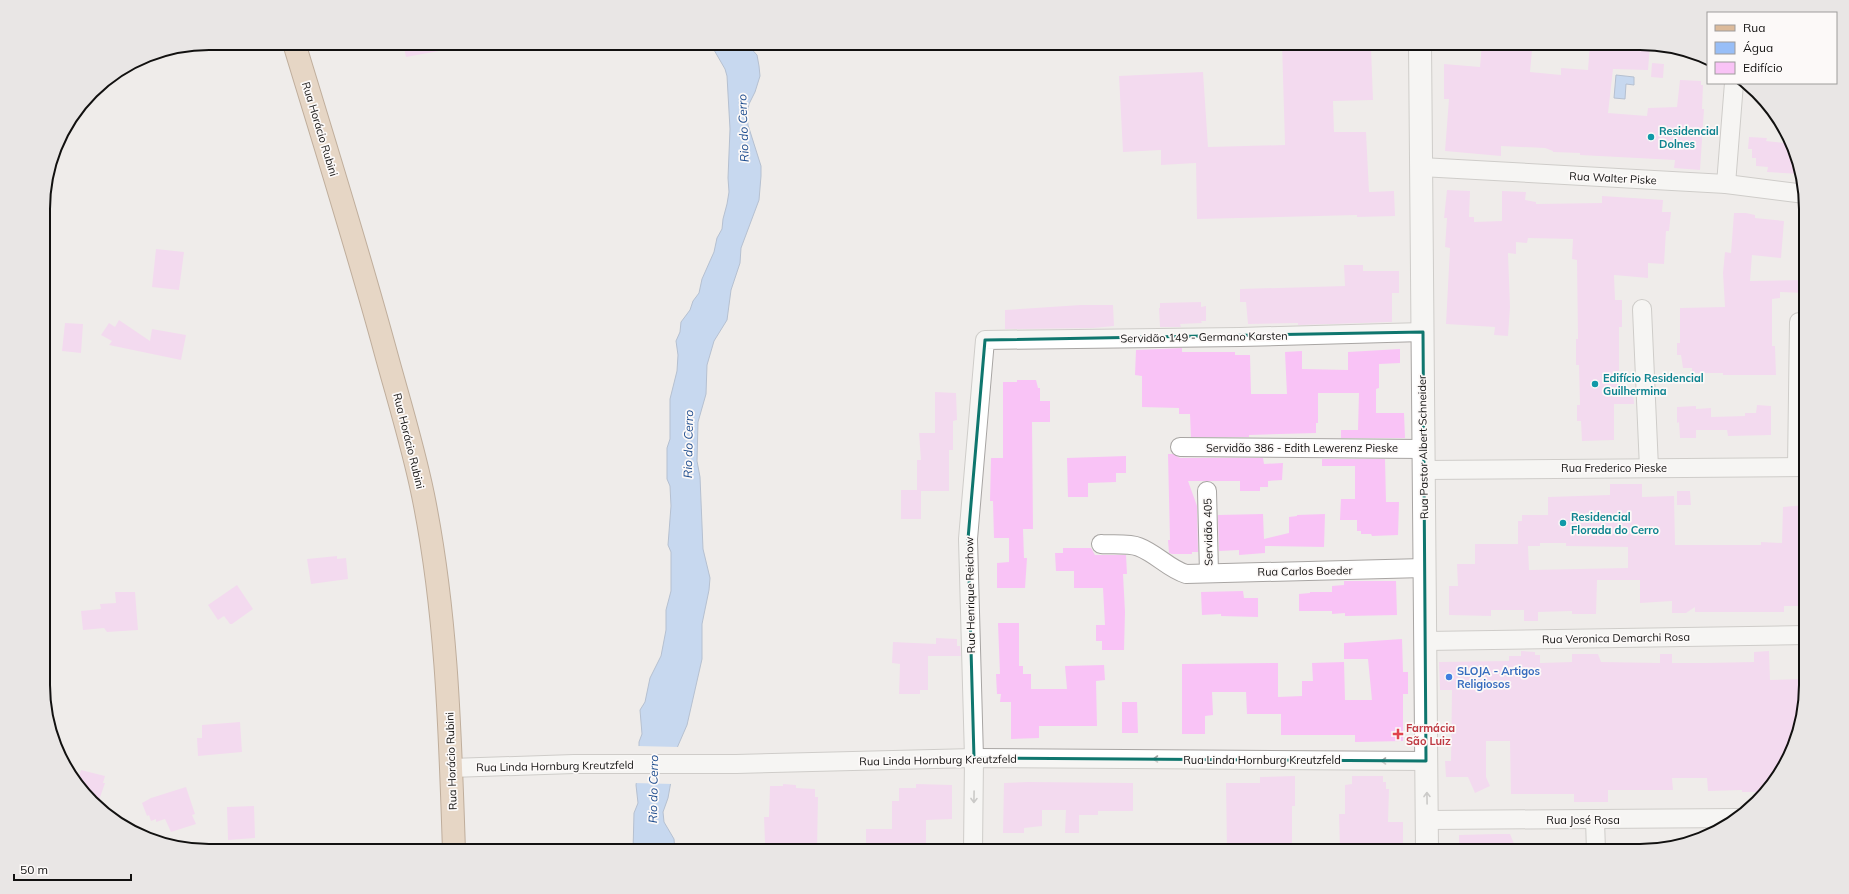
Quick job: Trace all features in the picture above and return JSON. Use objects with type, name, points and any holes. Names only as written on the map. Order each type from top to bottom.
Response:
[{"type":"main road","name":"Rua Horácio Rubini","points":[[296,50],[365,278],[408,431],[423,495],[438,583],[449,700],[454,844]]},
{"type":"main road","name":"Rua Pastor Albert Schneider","points":[[1420,50],[1427,844]]},
{"type":"street","points":[[1726,184],[1734,84]]},
{"type":"street","name":"Rua Walter Piske","points":[[1421,167],[1726,184],[1799,193]]},
{"type":"street","points":[[1642,309],[1649,468]]},
{"type":"street","name":"Servidão 149 - Germano Karsten","points":[[985,340],[1240,337],[1423,332]]},
{"type":"street","name":"Rua Henrique Reichow","points":[[973,844],[974,758],[968,539],[985,340]]},
{"type":"street","name":"Servidão 386 - Edith Lewerenz Pieske","points":[[1180,447],[1423,459]]},
{"type":"street","name":"Rua Frederico Pieske","points":[[1423,459],[1649,468],[1799,467]]},
{"type":"street","name":"Servidão 405","points":[[1207,491],[1209,573]]},
{"type":"street","name":"Rua Carlos Boeder","points":[[1101,544],[1139,547],[1163,560],[1176,571],[1186,574],[1424,568]]},
{"type":"street","name":"Rua Veronica Demarchi Rosa","points":[[1426,641],[1799,635]]},
{"type":"street","name":"Rua Linda Hornburg Kreutzfeld","points":[[451,768],[574,764],[736,764],[974,758],[1426,761]]},
{"type":"street","name":"Rua José Rosa","points":[[1427,820],[1726,818]]},
{"type":"street","points":[[1595,820],[1596,844]]},
{"type":"highlighted area","points":[[1423,332],[1426,761],[974,758],[968,539],[985,340]]},
{"type":"water","name":"Rio do Cerro","points":[[714,50],[752,50],[757,55],[760,76],[749,104],[747,114],[748,125],[761,166],[759,200],[741,248],[740,263],[731,290],[727,320],[714,341],[707,365],[706,394],[698,422],[697,461],[700,477],[703,549],[710,578],[702,624],[702,659],[687,725],[677,748],[668,798],[663,812],[664,822],[674,839],[674,844],[633,844],[634,813],[638,803],[636,785],[639,766],[639,742],[642,734],[640,710],[645,702],[650,678],[661,656],[666,630],[666,610],[671,591],[671,552],[668,545],[671,506],[670,486],[667,479],[667,448],[670,439],[670,399],[677,371],[678,355],[676,341],[680,332],[681,322],[690,310],[693,301],[699,293],[702,279],[714,252],[717,238],[722,229],[729,192],[728,178],[730,129],[727,76],[725,69]]},
{"type":"water","points":[[1616,75],[1634,77],[1634,85],[1626,84],[1625,99],[1614,98]]},
{"type":"pier","points":[[637,746],[679,747],[673,771],[673,784],[634,783]]},
{"type":"building","points":[[404,50],[444,50],[406,57]]},
{"type":"building","points":[[1282,50],[1371,50],[1373,100],[1333,101],[1334,132],[1366,132],[1369,192],[1394,191],[1395,216],[1357,217],[1357,215],[1197,219],[1196,163],[1161,165],[1161,150],[1123,152],[1119,76],[1203,72],[1208,147],[1285,145]]},
{"type":"building","points":[[1481,50],[1532,50],[1530,72],[1561,75],[1561,68],[1588,70],[1589,50],[1650,50],[1648,70],[1613,69],[1608,113],[1647,116],[1648,108],[1677,107],[1680,80],[1701,81],[1701,85],[1703,85],[1702,109],[1704,109],[1700,170],[1674,168],[1675,160],[1580,155],[1580,153],[1553,152],[1545,148],[1501,146],[1501,156],[1445,151],[1449,99],[1444,99],[1444,64],[1480,67]]},
{"type":"building","points":[[1652,63],[1664,64],[1663,78],[1651,77]]},
{"type":"building","points":[[1749,137],[1767,138],[1766,141],[1785,143],[1795,174],[1767,172],[1768,167],[1756,166],[1756,158],[1752,158],[1752,149],[1748,149]]},
{"type":"building","points":[[1447,190],[1470,191],[1469,217],[1474,217],[1474,222],[1502,221],[1502,191],[1526,192],[1525,200],[1536,202],[1536,204],[1602,203],[1602,196],[1663,200],[1662,212],[1671,212],[1669,231],[1666,231],[1664,264],[1648,263],[1648,278],[1614,275],[1615,300],[1622,300],[1622,327],[1619,327],[1619,392],[1633,392],[1634,404],[1614,404],[1614,440],[1582,441],[1581,421],[1577,421],[1577,405],[1580,405],[1579,365],[1576,365],[1576,339],[1578,339],[1577,260],[1572,259],[1573,239],[1528,238],[1527,243],[1516,242],[1516,254],[1508,253],[1510,307],[1508,336],[1494,335],[1495,327],[1446,324],[1450,248],[1445,247],[1447,218],[1444,218]]},
{"type":"building","points":[[1734,213],[1746,213],[1755,215],[1755,218],[1784,221],[1781,258],[1752,255],[1750,281],[1799,280],[1799,293],[1780,292],[1780,298],[1772,299],[1772,346],[1775,346],[1776,375],[1723,375],[1723,373],[1692,373],[1692,368],[1683,368],[1681,355],[1677,355],[1677,343],[1680,343],[1680,308],[1725,307],[1723,273],[1725,252],[1731,253]]},
{"type":"building","points":[[156,249],[184,252],[179,290],[152,287]]},
{"type":"building","points":[[1344,265],[1363,265],[1363,271],[1399,271],[1399,293],[1392,293],[1392,322],[1298,325],[1298,323],[1248,324],[1246,302],[1240,302],[1240,289],[1345,286]]},
{"type":"building","points":[[1201,302],[1201,307],[1206,306],[1206,321],[1201,321],[1202,323],[1180,324],[1181,327],[1160,327],[1160,303]]},
{"type":"building","points":[[1081,305],[1113,305],[1114,326],[1093,328],[1005,329],[1005,310]]},
{"type":"building","points":[[119,320],[150,341],[152,329],[186,335],[181,360],[109,345],[112,341],[101,335],[109,323],[115,327]]},
{"type":"building","points":[[65,323],[83,324],[81,353],[62,351]]},
{"type":"building","points":[[1182,348],[1182,352],[1235,352],[1235,355],[1250,355],[1251,394],[1287,394],[1285,352],[1302,351],[1302,369],[1348,370],[1348,352],[1400,349],[1400,363],[1379,364],[1379,388],[1376,389],[1376,413],[1404,413],[1405,438],[1341,438],[1341,430],[1358,430],[1359,393],[1318,393],[1318,423],[1316,423],[1316,433],[1249,435],[1249,437],[1191,437],[1190,414],[1179,414],[1179,408],[1142,407],[1142,376],[1135,375],[1136,350]]},
{"type":"building","points":[[1017,380],[1036,380],[1038,388],[1040,388],[1040,401],[1050,401],[1050,422],[1032,422],[1033,529],[1023,529],[1024,558],[1027,558],[1025,588],[997,588],[997,563],[1009,562],[1009,538],[994,538],[993,501],[990,501],[991,458],[1003,458],[1003,382],[1017,382]]},
{"type":"building","points":[[935,392],[956,393],[957,420],[953,421],[953,450],[949,450],[949,491],[921,491],[921,519],[901,519],[901,490],[917,490],[917,460],[921,460],[919,433],[935,433]]},
{"type":"building","points":[[1757,405],[1771,406],[1771,435],[1728,436],[1727,430],[1696,430],[1696,438],[1680,438],[1679,422],[1677,423],[1677,407],[1696,406],[1696,409],[1711,408],[1711,417],[1745,416],[1745,413],[1756,413]]},
{"type":"building","points":[[1168,454],[1173,454],[1180,458],[1263,458],[1264,464],[1283,463],[1282,480],[1268,481],[1268,487],[1260,487],[1260,491],[1240,491],[1240,481],[1188,481],[1197,506],[1198,552],[1192,552],[1192,554],[1172,554],[1169,553],[1168,540],[1170,540]]},
{"type":"building","points":[[1126,456],[1126,473],[1116,473],[1116,482],[1088,483],[1088,497],[1068,497],[1067,458]]},
{"type":"building","points":[[1322,459],[1385,459],[1386,502],[1399,502],[1398,535],[1372,536],[1371,534],[1361,534],[1361,531],[1357,531],[1357,520],[1340,520],[1341,499],[1355,499],[1355,466],[1322,466]]},
{"type":"building","points":[[1610,484],[1642,484],[1642,497],[1674,496],[1675,545],[1761,545],[1761,542],[1782,543],[1783,507],[1799,506],[1799,606],[1784,606],[1784,612],[1695,612],[1695,607],[1686,613],[1672,613],[1672,601],[1640,603],[1640,580],[1597,580],[1596,614],[1572,614],[1572,611],[1538,612],[1538,621],[1524,621],[1524,610],[1491,610],[1491,616],[1449,615],[1449,586],[1458,586],[1457,564],[1475,564],[1475,544],[1518,544],[1518,521],[1522,521],[1522,515],[1548,515],[1548,497],[1610,495]],"holes":[[[1540,543],[1566,543],[1566,546],[1628,547],[1628,568],[1529,570],[1528,546],[1540,546]]]},
{"type":"building","points":[[1677,491],[1690,491],[1691,505],[1677,505]]},
{"type":"building","points":[[1263,514],[1264,539],[1289,533],[1289,517],[1297,515],[1325,514],[1324,547],[1265,546],[1265,553],[1239,555],[1239,550],[1219,551],[1218,515]]},
{"type":"building","points":[[1063,548],[1091,548],[1095,555],[1126,555],[1127,574],[1123,574],[1125,612],[1124,650],[1102,650],[1102,641],[1096,641],[1096,625],[1105,625],[1103,588],[1074,588],[1074,571],[1056,571],[1055,553],[1063,553]]},
{"type":"building","points":[[337,556],[337,559],[346,558],[348,579],[311,584],[307,559]]},
{"type":"building","points":[[1344,581],[1396,581],[1397,615],[1345,616],[1345,613],[1332,614],[1332,611],[1299,611],[1299,594],[1310,592],[1332,592],[1332,586],[1344,585]]},
{"type":"building","points":[[237,585],[253,609],[232,624],[230,624],[224,616],[218,620],[208,605]]},
{"type":"building","points":[[1243,591],[1244,598],[1258,598],[1258,617],[1221,616],[1221,614],[1202,615],[1201,592]]},
{"type":"building","points":[[115,592],[135,592],[138,630],[107,632],[104,628],[83,630],[81,611],[101,609],[100,604],[116,603]]},
{"type":"building","points":[[998,623],[1019,623],[1019,666],[1023,666],[1023,674],[1031,674],[1031,689],[1067,689],[1065,666],[1104,665],[1105,680],[1096,681],[1097,726],[1039,726],[1039,738],[1011,739],[1011,702],[1000,702],[1001,694],[997,694],[996,674],[1000,674]]},
{"type":"building","points":[[936,638],[957,639],[957,646],[960,646],[961,656],[928,656],[928,690],[920,690],[920,694],[899,694],[900,664],[892,663],[893,642],[936,644]]},
{"type":"building","points":[[1402,639],[1403,672],[1408,672],[1408,694],[1403,694],[1403,741],[1355,742],[1355,735],[1281,735],[1281,714],[1247,714],[1246,692],[1212,692],[1213,715],[1205,716],[1205,734],[1182,734],[1182,664],[1278,663],[1278,697],[1302,696],[1302,681],[1313,681],[1312,663],[1344,662],[1345,700],[1372,700],[1368,659],[1344,659],[1344,643]]},
{"type":"building","points":[[1521,651],[1535,652],[1535,655],[1540,655],[1540,663],[1572,662],[1572,654],[1598,654],[1601,662],[1660,663],[1660,654],[1672,654],[1672,663],[1705,663],[1754,662],[1754,652],[1769,651],[1770,680],[1799,679],[1798,706],[1794,726],[1778,765],[1758,792],[1742,792],[1742,790],[1708,791],[1707,778],[1672,778],[1673,790],[1608,790],[1608,802],[1574,802],[1574,794],[1511,794],[1510,741],[1486,741],[1486,777],[1490,786],[1475,793],[1468,777],[1446,777],[1445,761],[1451,761],[1452,690],[1440,690],[1439,662],[1509,661],[1509,656],[1521,656]]},
{"type":"building","points":[[1122,702],[1137,702],[1138,733],[1122,733]]},
{"type":"building","points":[[240,722],[242,752],[198,756],[197,738],[202,738],[202,725]]},
{"type":"building","points":[[81,770],[105,776],[103,783],[105,783],[99,800],[89,790],[79,776]]},
{"type":"building","points":[[1295,776],[1295,806],[1292,806],[1292,844],[1227,844],[1226,783],[1260,783],[1260,777]]},
{"type":"building","points":[[1352,776],[1383,776],[1383,782],[1386,782],[1386,789],[1389,789],[1388,822],[1403,822],[1403,844],[1340,844],[1339,814],[1345,814],[1345,785],[1352,784]]},
{"type":"building","points":[[1004,783],[1133,783],[1133,811],[1098,811],[1098,815],[1079,815],[1079,833],[1065,833],[1066,810],[1042,810],[1042,826],[1024,828],[1024,833],[1003,833]]},
{"type":"building","points":[[783,784],[796,785],[796,788],[815,789],[815,797],[818,797],[817,844],[765,843],[764,817],[769,817],[770,786],[783,786]]},
{"type":"building","points":[[916,784],[952,785],[952,819],[926,820],[926,844],[866,844],[866,829],[892,829],[892,801],[899,801],[899,788],[916,788]]},
{"type":"building","points":[[186,787],[195,814],[192,815],[196,824],[171,832],[165,819],[156,822],[156,819],[151,821],[149,815],[147,816],[142,803],[151,798]]},
{"type":"building","points":[[254,806],[255,838],[228,840],[227,807]]},
{"type":"building","points":[[1510,834],[1514,844],[1459,844],[1459,835]]},
{"type":"place","name":"Residencial Dolnes","points":[[1651,137]]},
{"type":"place","name":"Edifício Residencial Guilhermina","points":[[1595,384]]},
{"type":"place","name":"Residencial Florada do Cerro","points":[[1563,523]]},
{"type":"place","name":"SLOJA - Artigos Religiosos","points":[[1449,677]]},
{"type":"place","name":"Farmácia São Luiz","points":[[1398,734]]}]
